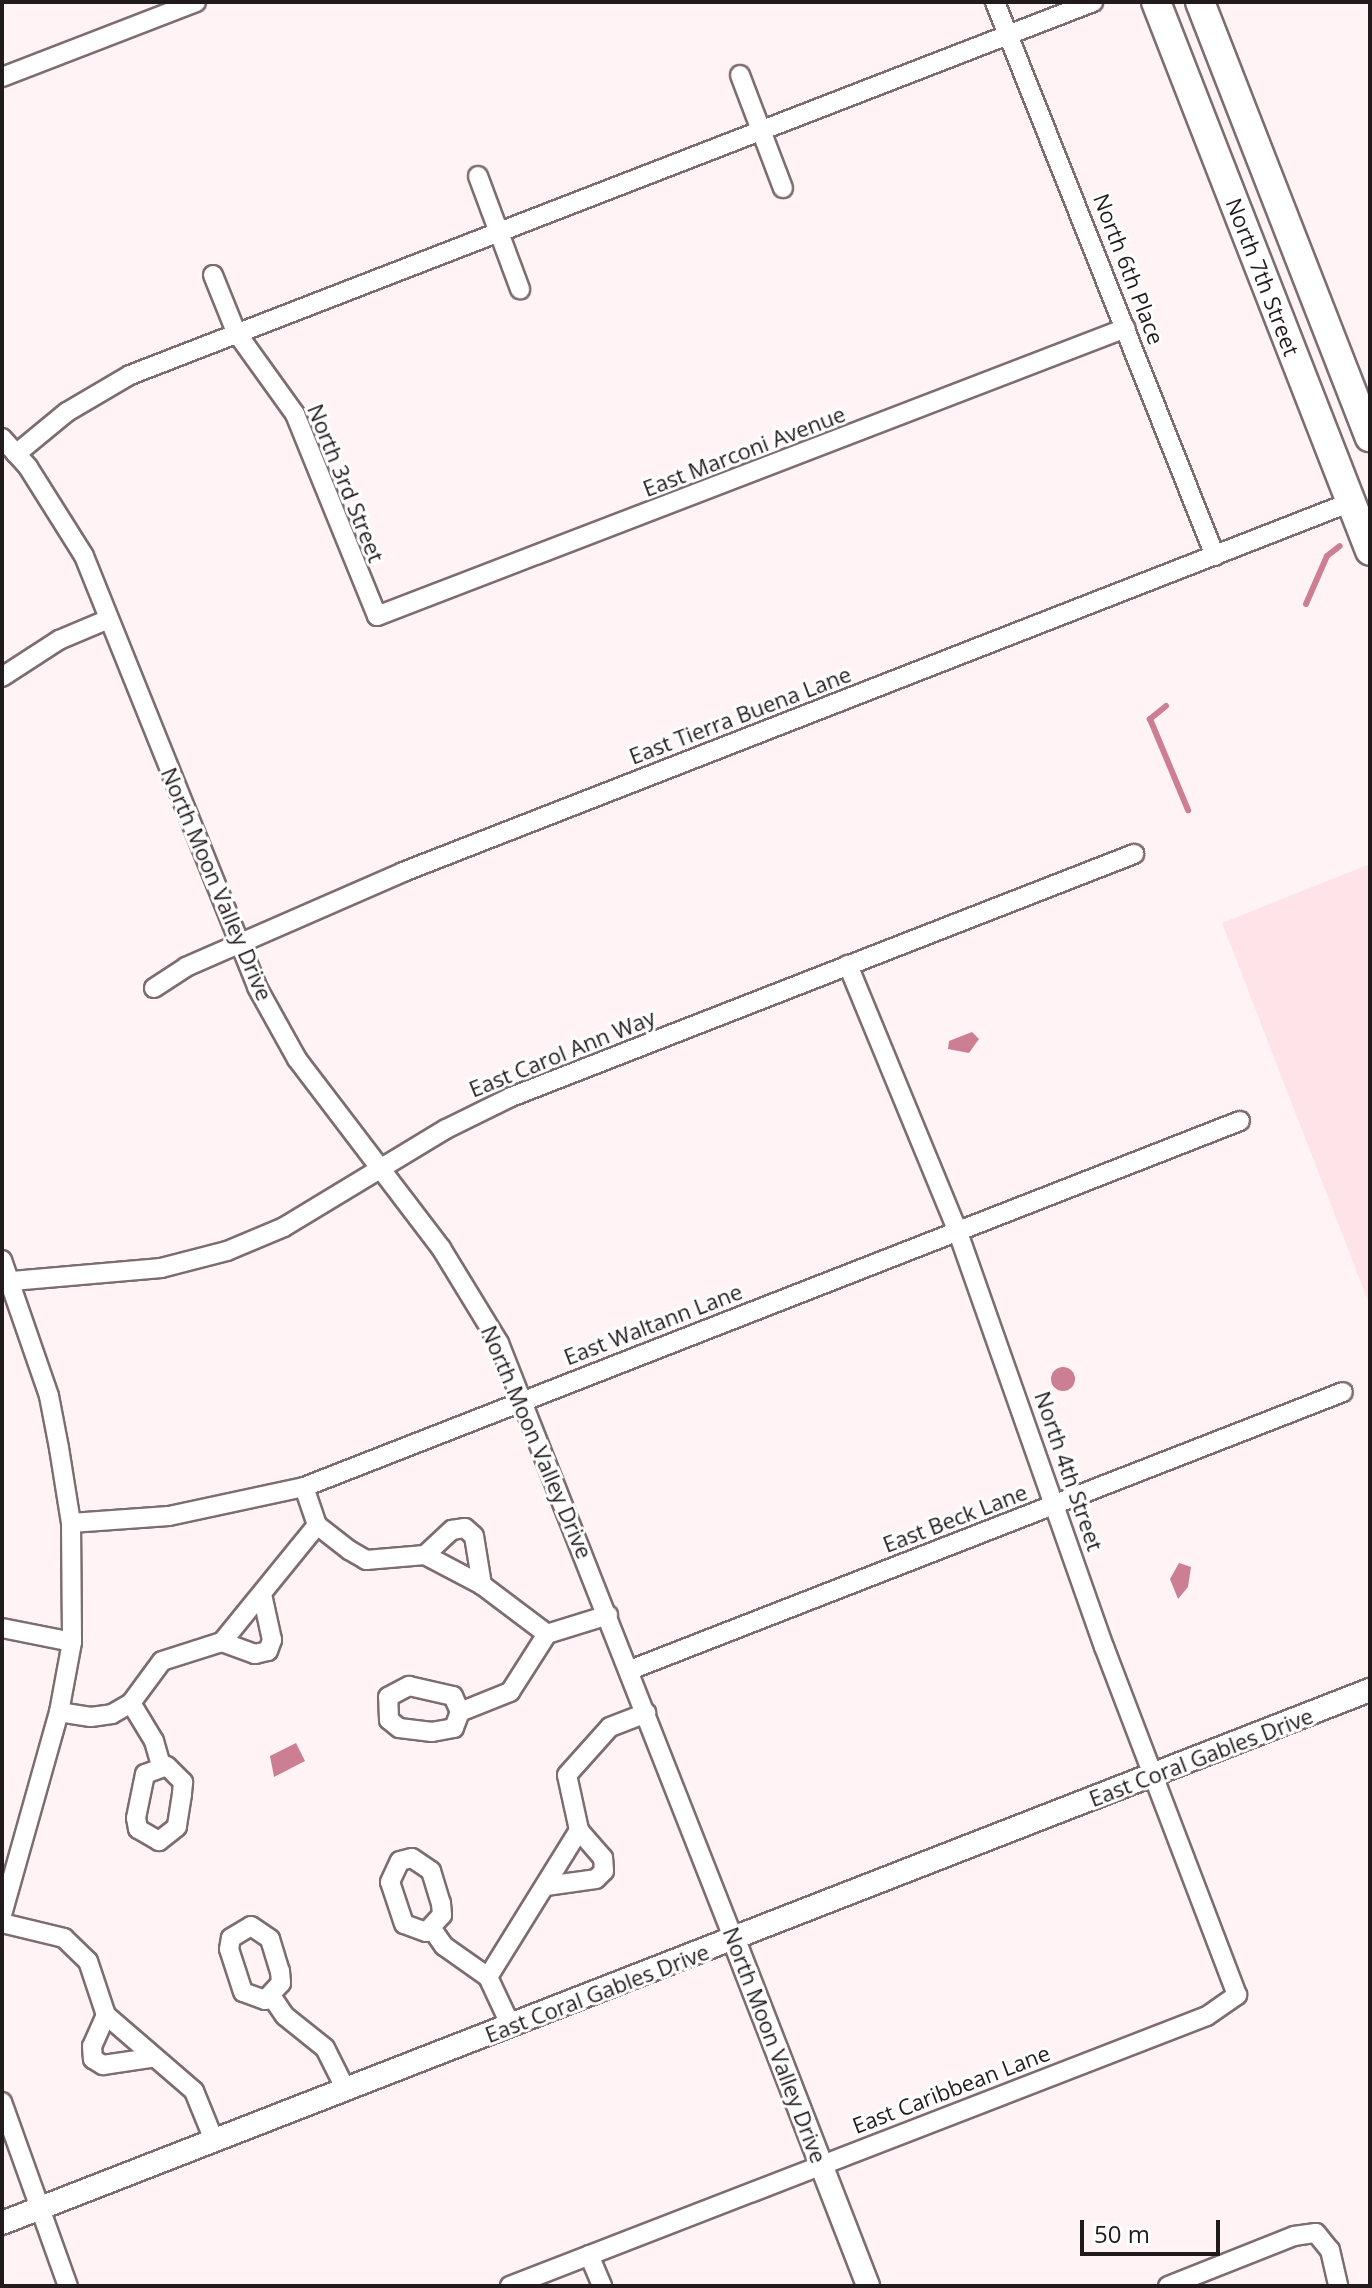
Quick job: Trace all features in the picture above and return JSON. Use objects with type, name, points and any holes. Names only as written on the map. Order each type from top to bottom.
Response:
[{"type":"main road","name":"North 7th Street","points":[[1156,2],[1333,457],[1360,496],[1370,551]]},
{"type":"main road","points":[[1170,2],[1175,49]]},
{"type":"main road","name":"North 7th Street","points":[[1200,2],[1370,437]]},
{"type":"street","points":[[2,77],[196,2]]},
{"type":"street","name":"North 6th Place","points":[[995,2],[1215,556]]},
{"type":"street","points":[[16,454],[102,389],[236,332],[500,233],[1093,2]]},
{"type":"street","points":[[740,75],[783,188]]},
{"type":"street","points":[[478,176],[520,289]]},
{"type":"street","name":"North 3rd Street","points":[[213,275],[236,332],[295,414],[377,616]]},
{"type":"street","name":"East Marconi Avenue","points":[[377,616],[1126,328]]},
{"type":"street","name":"North Moon Valley Drive","points":[[2,438],[64,519],[109,619],[238,944],[297,1059],[469,1288],[524,1400],[868,2286]]},
{"type":"street","name":"East Tierra Buena Lane","points":[[154,988],[238,944],[403,872],[1215,556],[1360,496]]},
{"type":"street","points":[[2,677],[59,640],[109,619]]},
{"type":"street","name":"East Carol Ann Way","points":[[12,1281],[194,1262],[284,1227],[378,1168],[511,1097],[1134,854]]},
{"type":"street","name":"North 4th Street","points":[[848,965],[958,1232],[1152,1776],[1237,1995]]},
{"type":"street","name":"East Waltann Lane","points":[[71,1523],[169,1516],[304,1487],[1240,1121]]},
{"type":"street","points":[[2,1260],[12,1281],[49,1396],[71,1523],[72,1642],[59,1712],[2,1915]]},
{"type":"street","name":"East Beck Lane","points":[[630,1670],[1343,1392]]},
{"type":"street","points":[[304,1487],[317,1525],[366,1560],[425,1555],[482,1585],[547,1634]]},
{"type":"street","points":[[59,1712],[91,1717],[112,1714],[131,1703],[162,1661],[222,1642],[317,1525]]},
{"type":"street","points":[[425,1555],[452,1530],[465,1528],[474,1536],[482,1585]]},
{"type":"street","points":[[222,1642],[255,1654],[268,1651],[272,1640],[262,1594]]},
{"type":"street","points":[[460,1712],[510,1692],[547,1634],[608,1615]]},
{"type":"street","points":[[2,1628],[72,1642]]},
{"type":"street","name":"East Coral Gables Drive","points":[[2,2223],[1370,1690]]},
{"type":"street","points":[[131,1703],[154,1741],[161,1765]]},
{"type":"street","points":[[546,1886],[596,1879],[604,1871],[603,1858],[579,1830],[567,1775],[610,1727],[646,1713]]},
{"type":"street","points":[[488,1977],[579,1830]]},
{"type":"street","points":[[2,1923],[64,1938],[88,1961],[106,2015],[151,2058],[194,2091],[214,2140]]},
{"type":"street","points":[[432,1929],[444,1946],[488,1977],[511,2026]]},
{"type":"street","name":"East Caribbean Lane","points":[[510,2286],[1207,2016],[1237,1995]]},
{"type":"street","points":[[272,1997],[285,2016],[325,2048],[346,2090]]},
{"type":"street","points":[[106,2015],[92,2046],[93,2059],[103,2065],[151,2058]]},
{"type":"street","points":[[2,2102],[68,2286]]},
{"type":"street","points":[[1168,2286],[1294,2236],[1316,2233],[1330,2250],[1338,2286]]},
{"type":"street","points":[[589,2255],[602,2286]]},
{"type":"shaded area","points":[[1370,864],[1370,1306],[1222,923]]},
{"type":"shaded area","points":[[972,1032],[979,1039],[969,1053],[948,1049],[949,1041]]},
{"type":"shaded area","points":[[1063,1367],[1072,1370],[1075,1379],[1072,1388],[1063,1391],[1054,1388],[1051,1379],[1054,1370]]},
{"type":"shaded area","points":[[1179,1563],[1191,1567],[1188,1587],[1178,1599],[1170,1579]]},
{"type":"shaded area","points":[[296,1743],[305,1761],[274,1777],[270,1756]]},
{"type":"waterway","points":[[1306,604],[1327,556],[1340,546]]},
{"type":"waterway","points":[[1166,706],[1150,719],[1188,810]]}]
